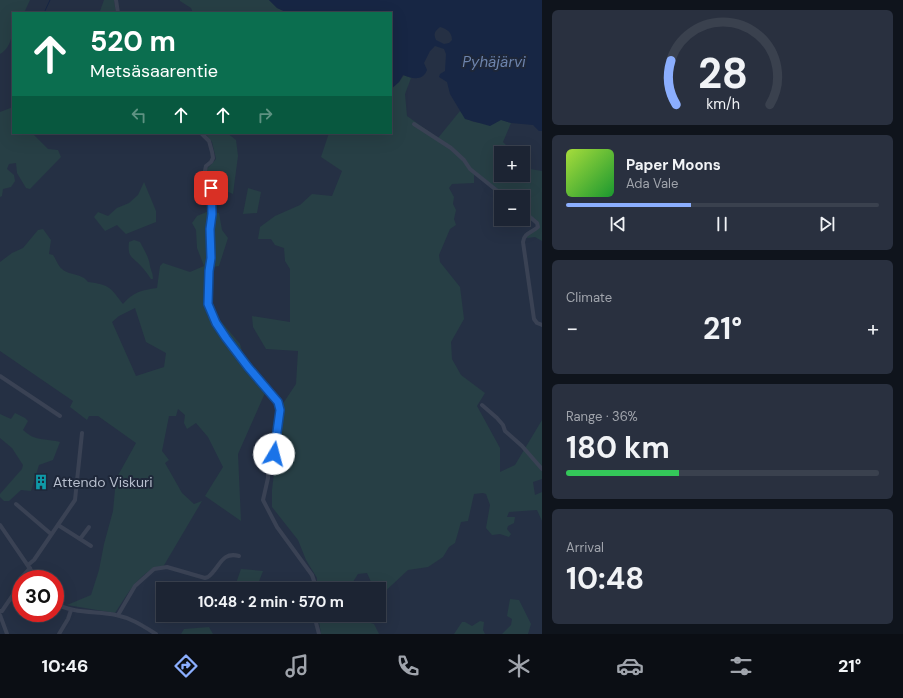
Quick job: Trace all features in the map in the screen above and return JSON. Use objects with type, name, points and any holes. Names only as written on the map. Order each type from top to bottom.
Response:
[{"type":"street","points":[[116,0],[118,12]]},
{"type":"street","points":[[414,124],[451,148],[464,160],[470,169],[496,190]]},
{"type":"street","points":[[202,134],[209,141],[213,158],[206,166],[204,174],[211,188],[212,214],[208,304],[216,323],[224,336],[279,404],[279,420],[275,453],[268,465],[268,478],[263,500],[277,526],[312,575],[314,582]]},
{"type":"street","points":[[530,217],[537,223],[538,227],[527,233],[523,242],[534,318],[537,324],[542,325]]},
{"type":"street","points":[[0,376],[60,416]]},
{"type":"street","points":[[482,405],[497,418],[503,425],[505,431],[522,446],[542,469]]},
{"type":"street","points":[[0,611],[2,611],[17,590],[20,578],[75,500],[82,433]]},
{"type":"street","points":[[16,504],[51,534]]},
{"type":"street","points":[[0,525],[31,570]]},
{"type":"street","points":[[58,525],[91,546]]},
{"type":"street","points":[[80,539],[89,528]]},
{"type":"street","points":[[118,615],[138,583],[154,569],[167,567],[205,578],[208,577],[226,557],[232,554],[240,556]]},
{"type":"street","points":[[64,607],[71,610],[118,615],[141,624],[155,634]]},
{"type":"street","points":[[60,634],[71,610]]},
{"type":"street","points":[[0,615],[7,634]]},
{"type":"street","points":[[316,622],[319,634]]},
{"type":"green space","points":[[0,0],[30,0],[24,12],[12,12],[12,36],[5,51],[0,54]]},
{"type":"green space","points":[[104,0],[114,0],[116,12],[100,11]]},
{"type":"green space","points":[[269,0],[277,8],[286,12],[193,12],[191,8],[180,1]]},
{"type":"green space","points":[[404,75],[411,78],[405,94],[407,116],[438,138],[460,111],[471,121],[480,122],[502,120],[511,123],[503,142],[507,146],[494,146],[494,182],[530,182],[530,169],[542,171],[542,241],[535,237],[527,238],[527,236],[539,227],[539,223],[530,215],[530,190],[498,190],[474,171],[474,183],[452,184],[449,188],[454,197],[453,204],[456,210],[454,219],[456,225],[450,229],[439,255],[440,262],[460,287],[464,319],[451,342],[452,359],[461,375],[485,393],[477,406],[500,448],[500,472],[515,465],[542,420],[542,479],[533,482],[535,495],[542,492],[542,521],[537,510],[509,512],[507,517],[515,517],[514,523],[508,526],[507,529],[511,534],[509,537],[500,534],[492,535],[486,528],[490,505],[486,494],[474,494],[468,521],[461,522],[455,543],[449,547],[443,557],[428,567],[408,570],[386,590],[386,582],[371,582],[367,573],[358,574],[353,582],[317,582],[317,578],[306,560],[298,540],[272,507],[272,490],[282,405],[296,384],[298,351],[266,349],[253,327],[252,316],[290,322],[290,269],[285,261],[284,248],[275,245],[271,239],[258,239],[260,227],[275,216],[300,205],[312,194],[332,196],[342,171],[321,157],[329,134],[392,134],[392,88]]},
{"type":"green space","points":[[12,107],[12,134],[33,134],[48,149],[58,150],[61,157],[30,189],[26,188],[17,173],[16,163],[9,164],[7,169],[14,175],[15,181],[11,187],[3,189],[2,196],[0,197],[0,112]]},
{"type":"green space","points":[[206,134],[228,134],[236,140],[238,156],[233,194],[212,185],[206,170],[216,159],[212,142]]},
{"type":"green space","points":[[144,182],[156,211],[156,222],[126,234],[117,225],[105,231],[94,217],[98,212],[108,216],[117,208],[129,203],[138,195]]},
{"type":"green space","points":[[248,188],[261,192],[257,213],[243,214]]},
{"type":"green space","points":[[209,211],[219,213],[222,230],[228,238],[219,266],[207,268],[207,315],[216,323],[220,320],[240,344],[244,357],[260,378],[265,393],[238,454],[241,521],[205,496],[223,467],[208,437],[196,423],[187,429],[184,423],[185,415],[178,409],[176,416],[169,416],[162,451],[169,460],[165,463],[182,493],[194,504],[202,501],[163,567],[152,569],[140,578],[115,613],[67,605],[91,595],[99,570],[113,511],[116,479],[136,443],[98,416],[89,416],[87,420],[70,407],[73,401],[0,351],[0,262],[12,253],[23,248],[38,230],[43,229],[51,240],[49,254],[53,255],[61,268],[69,273],[83,277],[88,282],[101,284],[109,288],[123,304],[138,292],[157,288],[160,266],[163,263],[190,272],[204,266],[197,248],[196,230],[192,223],[197,216]],"holes":[[[135,308],[146,342],[166,353],[164,367],[136,376],[112,322],[119,316]]]},
{"type":"green space","points":[[134,240],[140,242],[146,254],[153,279],[151,279],[130,254],[129,242]]},
{"type":"green space","points":[[15,413],[28,421],[23,430],[28,434],[36,438],[60,442],[53,460],[39,465],[31,491],[21,490],[9,501],[4,501],[0,497],[0,494],[22,469],[23,465],[12,448],[0,438],[0,414],[11,419]]},
{"type":"green space","points":[[241,569],[263,571],[259,582],[236,582]]},
{"type":"green space","points":[[510,599],[519,600],[531,624],[528,634],[502,634],[511,625],[512,619],[507,616]]},
{"type":"green space","points":[[480,621],[484,622],[483,630],[485,634],[454,634],[462,622],[472,626]]},
{"type":"green space","points":[[319,622],[367,622],[374,624],[379,634],[321,634]]},
{"type":"green space","points":[[209,627],[213,634],[181,634],[184,629]]},
{"type":"water","name":"Pyhäjärvi","points":[[269,0],[542,0],[542,131],[539,131],[533,125],[511,123],[501,120],[490,126],[465,119],[450,94],[447,82],[439,77],[440,74],[445,71],[446,54],[444,49],[435,46],[430,51],[424,63],[427,70],[423,76],[414,78],[403,75],[399,82],[392,88],[392,12],[286,12],[277,8]],"holes":[[[440,27],[449,31],[452,40],[449,43],[444,44],[436,40],[435,32]]]},
{"type":"waterway","points":[[44,12],[50,0]]},
{"type":"place","name":"Attendo Viskuri","points":[[41,482]]},
{"type":"route","points":[[211,188],[211,258],[208,304],[210,312],[221,331],[280,406],[274,454]]}]
